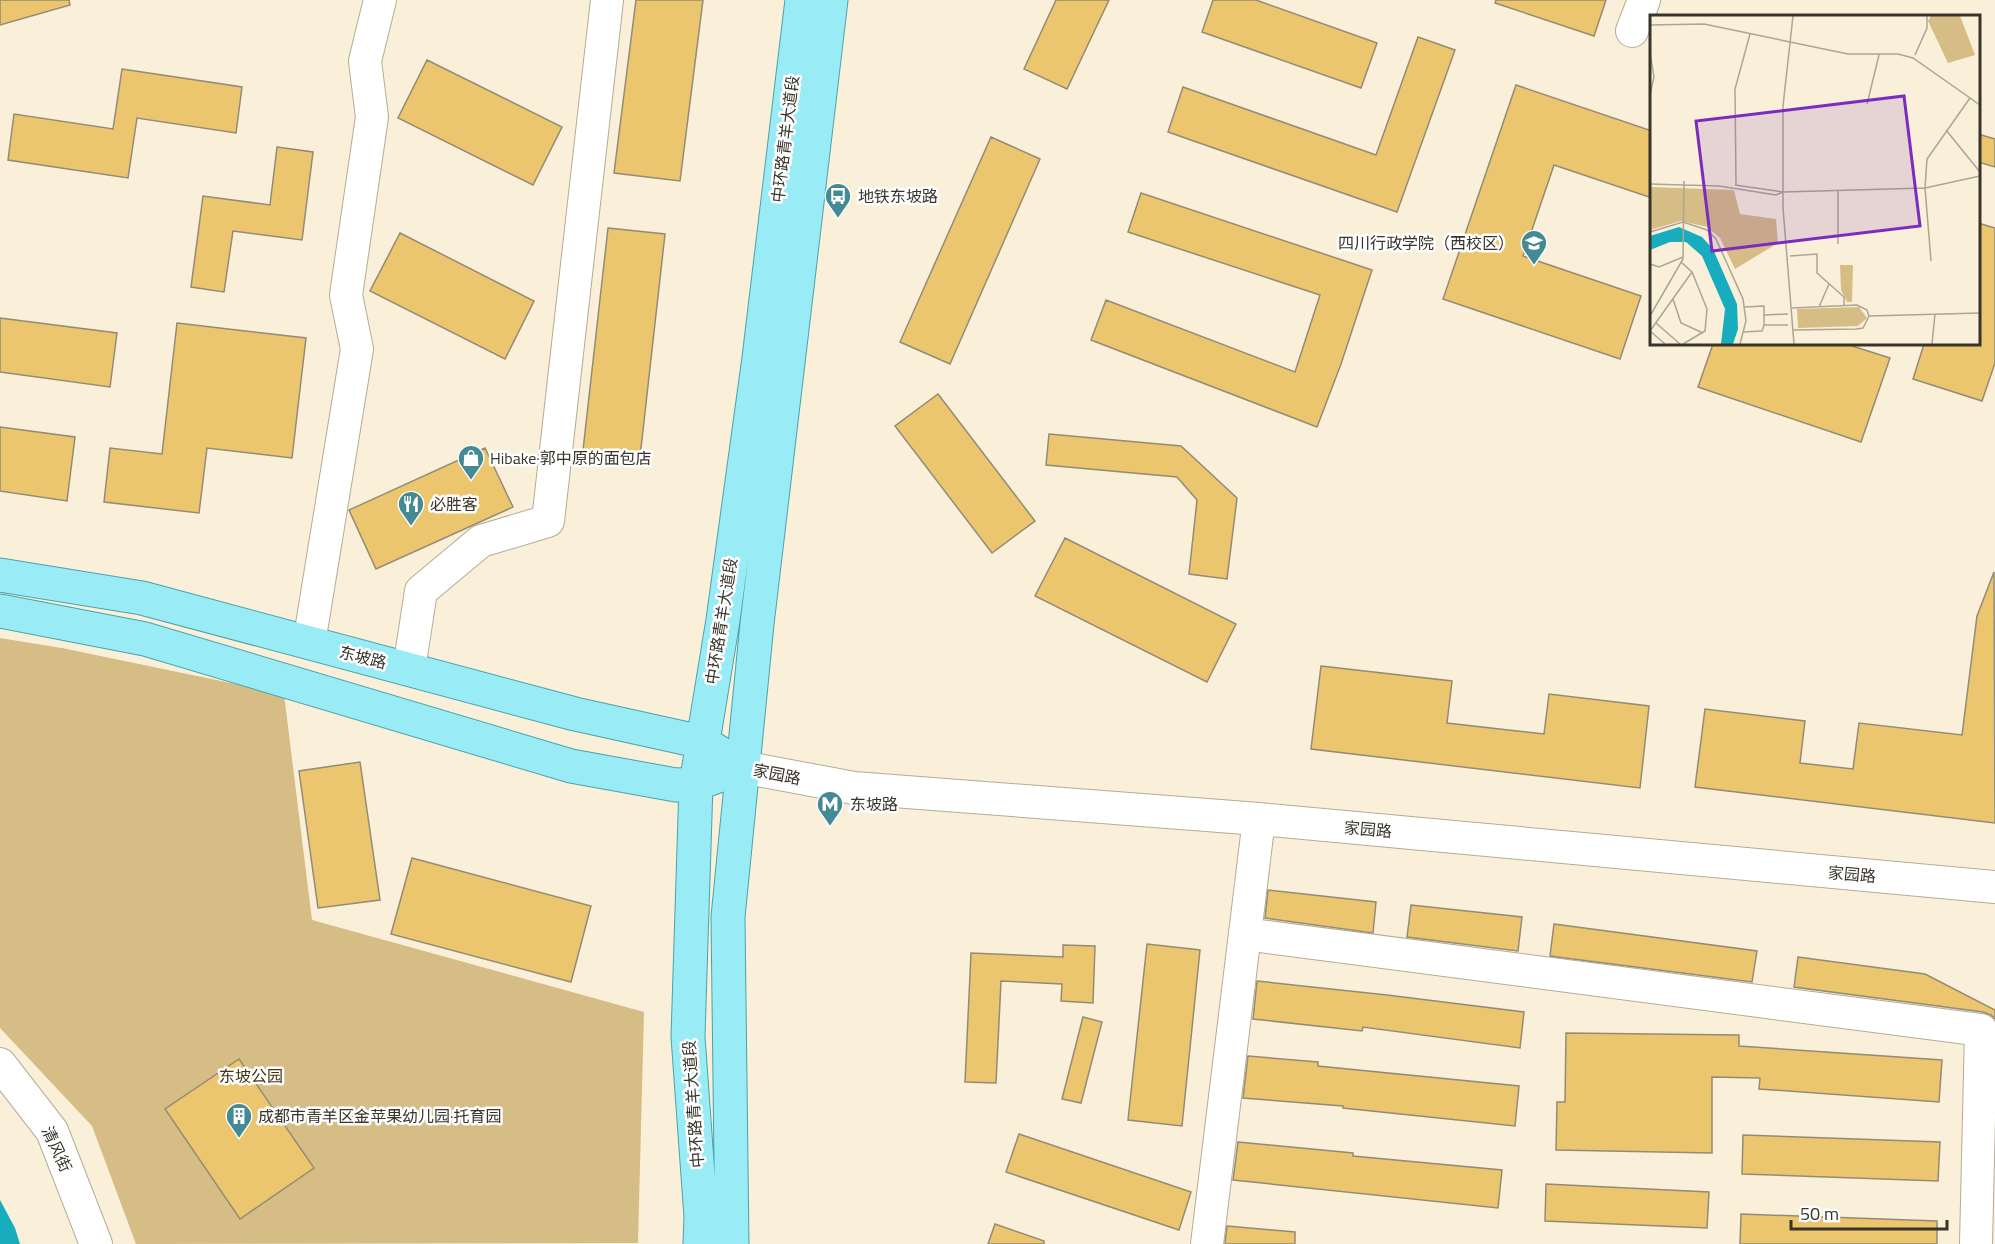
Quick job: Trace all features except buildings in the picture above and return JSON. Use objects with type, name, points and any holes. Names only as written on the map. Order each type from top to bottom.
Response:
[{"type":"main road","name":"中环路青羊大道段","points":[[700,1244],[701,1217],[688,1037],[696,784],[723,620],[759,358],[802,0]]},
{"type":"main road","name":"中环路青羊大道段","points":[[732,1244],[728,917],[742,767],[831,0]]},
{"type":"main road","name":"东坡路","points":[[0,575],[142,598],[575,714],[702,742],[742,767]]},
{"type":"main road","points":[[0,611],[145,639],[572,766],[676,785],[696,784],[742,767]]},
{"type":"street","points":[[309,643],[357,349],[346,296],[372,117],[365,61],[380,0]]},
{"type":"street","points":[[409,669],[421,591],[481,541],[549,521],[607,0]]},
{"type":"street","points":[[1632,31],[1644,0]]},
{"type":"street","name":"家园路","points":[[742,767],[854,788],[1259,819],[1995,887]]},
{"type":"street","points":[[1207,1244],[1259,819]]},
{"type":"street","points":[[1245,934],[1981,1030],[1976,1244]]},
{"type":"street","name":"清风街","points":[[0,1064],[52,1131],[96,1244]]},
{"type":"green space","name":"东坡公园","points":[[0,638],[62,648],[284,694],[312,920],[644,1012],[638,1243],[136,1244],[92,1126],[0,1028]]},
{"type":"water","points":[[0,1200],[15,1228],[20,1244],[0,1244]]},
{"type":"place","name":"地铁东坡路","points":[[838,219]]},
{"type":"place","name":"四川行政学院（西校区）","points":[[1534,266]]},
{"type":"place","name":"Hibake·郭中原的面包店","points":[[471,481]]},
{"type":"place","name":"必胜客","points":[[411,527]]},
{"type":"place","name":"东坡路","points":[[830,827]]},
{"type":"place","name":"成都市青羊区金苹果幼儿园·托育园","points":[[239,1139]]}]
